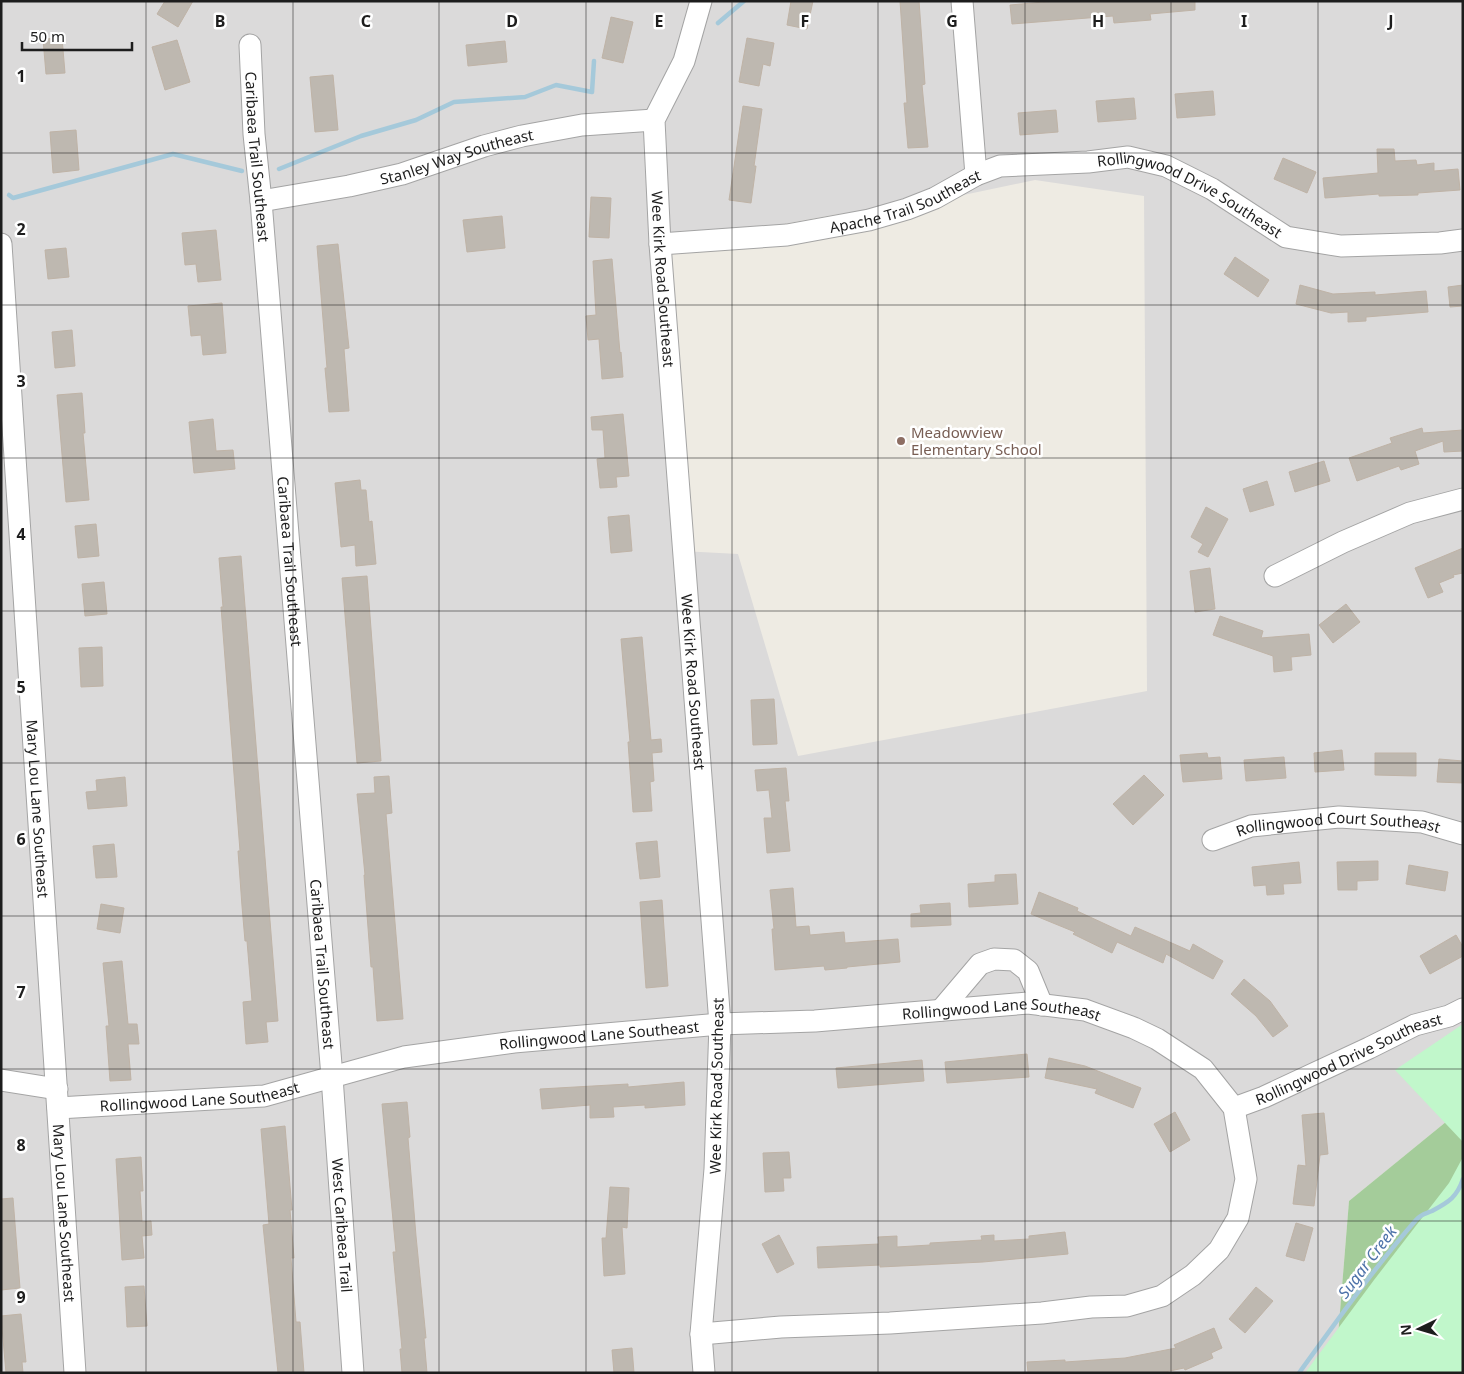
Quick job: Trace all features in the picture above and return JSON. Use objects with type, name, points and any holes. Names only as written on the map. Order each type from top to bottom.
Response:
[{"type":"street","points":[[654,120],[684,62],[702,1]]},
{"type":"street","name":"Apache Trail Southeast","points":[[660,244],[787,235],[869,220],[907,209],[935,198],[976,175],[962,1]]},
{"type":"street","name":"Caribaea Trail Southeast","points":[[250,45],[254,134],[332,1077]]},
{"type":"street","name":"Stanley Way Southeast","points":[[261,201],[349,186],[402,174],[484,146],[522,136],[582,125],[654,120]]},
{"type":"street","name":"Wee Kirk Road Southeast","points":[[654,120],[660,244],[720,1024],[715,1169],[701,1334],[704,1373]]},
{"type":"street","name":"Rollingwood Drive Southeast","points":[[976,175],[1000,166],[1088,162],[1128,157],[1166,166],[1212,189],[1286,237],[1341,246],[1440,243],[1463,240]]},
{"type":"street","name":"Mary Lou Lane Southeast","points":[[1,244],[75,1373]]},
{"type":"street","points":[[1274,576],[1343,542],[1410,513],[1463,499]]},
{"type":"street","name":"Rollingwood Court Southeast","points":[[1213,840],[1251,826],[1339,817],[1422,822],[1463,834]]},
{"type":"street","points":[[942,1010],[980,964],[994,959],[1014,960],[1028,971],[1042,1004]]},
{"type":"street","name":"Rollingwood Lane Southeast","points":[[1,1080],[58,1098],[264,1096],[404,1056],[514,1042],[720,1024],[815,1021],[1028,1003],[1085,1010],[1158,1039],[1203,1069],[1234,1108],[1246,1179],[1238,1218],[1219,1250],[1193,1275],[1162,1296],[1127,1306],[701,1334]]},
{"type":"street","name":"Rollingwood Drive Southeast","points":[[1234,1108],[1272,1093],[1415,1025],[1450,1016],[1463,1009]]},
{"type":"street","name":"West Caribaea Trail","points":[[332,1077],[353,1373]]},
{"type":"shaded area","points":[[1,1],[1463,1],[1463,1108],[1349,1201],[1335,1373],[1,1373]],"holes":[[[1035,180],[1144,196],[1147,691],[798,756],[738,554],[681,551],[661,247],[832,215],[954,197]]]},
{"type":"green space","points":[[1463,1024],[1463,1142],[1395,1070]]},
{"type":"green space","points":[[1463,1108],[1463,1373],[1335,1373],[1349,1201]]},
{"type":"green space","points":[[1463,1157],[1463,1373],[1305,1373],[1449,1183]]},
{"type":"building","points":[[165,1],[193,1],[178,27],[157,14]]},
{"type":"building","points":[[791,1],[813,1],[807,29],[787,25]]},
{"type":"building","points":[[900,1],[919,1],[925,84],[922,85],[928,147],[908,148],[904,103],[907,103]]},
{"type":"building","points":[[1055,1],[1195,1],[1195,10],[1150,14],[1151,20],[1114,23],[1113,16],[1012,24],[1010,5]]},
{"type":"building","points":[[611,17],[633,22],[623,63],[602,58]]},
{"type":"building","points":[[62,38],[65,73],[46,74],[43,39]]},
{"type":"building","points":[[747,38],[774,43],[770,66],[763,64],[759,86],[739,82]]},
{"type":"building","points":[[177,40],[190,82],[165,90],[152,47]]},
{"type":"building","points":[[505,41],[507,62],[468,66],[466,45]]},
{"type":"building","points":[[333,75],[338,130],[315,132],[310,77]]},
{"type":"building","points":[[1213,91],[1215,115],[1177,118],[1175,94]]},
{"type":"building","points":[[1134,98],[1136,119],[1098,122],[1096,101]]},
{"type":"building","points":[[743,106],[762,109],[751,203],[729,200]]},
{"type":"building","points":[[1056,110],[1058,132],[1020,135],[1018,113]]},
{"type":"building","points":[[76,130],[79,170],[53,173],[50,132]]},
{"type":"building","points":[[1377,149],[1394,149],[1395,161],[1416,160],[1417,165],[1434,163],[1434,171],[1458,169],[1460,190],[1418,193],[1418,195],[1379,196],[1379,194],[1325,198],[1323,178],[1378,173]]},
{"type":"building","points":[[1283,158],[1316,172],[1307,193],[1274,179]]},
{"type":"building","points":[[591,197],[611,198],[609,238],[589,237]]},
{"type":"building","points":[[502,216],[505,248],[467,252],[463,220]]},
{"type":"building","points":[[216,230],[221,280],[198,282],[196,264],[185,265],[182,233]]},
{"type":"building","points":[[338,244],[349,348],[344,349],[349,411],[329,412],[317,246]]},
{"type":"building","points":[[66,248],[69,277],[48,279],[45,250]]},
{"type":"building","points":[[1235,257],[1269,280],[1258,297],[1224,274]]},
{"type":"building","points":[[612,259],[623,377],[602,379],[599,339],[588,340],[586,316],[596,315],[593,261]]},
{"type":"building","points":[[1300,285],[1333,294],[1375,292],[1375,295],[1426,291],[1428,312],[1366,317],[1366,321],[1348,322],[1348,312],[1331,313],[1296,304]]},
{"type":"building","points":[[1463,285],[1463,306],[1450,307],[1448,287]]},
{"type":"building","points":[[222,303],[226,353],[203,355],[201,335],[191,336],[188,306]]},
{"type":"building","points":[[72,330],[75,366],[55,368],[52,332]]},
{"type":"building","points":[[82,393],[85,433],[83,433],[89,500],[66,502],[57,395]]},
{"type":"building","points":[[623,414],[629,476],[616,477],[617,487],[600,488],[597,459],[605,458],[603,430],[592,430],[591,417]]},
{"type":"building","points":[[213,419],[216,451],[233,450],[235,469],[194,473],[189,422]]},
{"type":"building","points":[[1422,428],[1423,433],[1463,430],[1463,451],[1444,452],[1443,441],[1415,451],[1419,464],[1401,470],[1399,466],[1357,481],[1349,458],[1392,443],[1390,438]]},
{"type":"building","points":[[1324,461],[1330,481],[1295,492],[1289,472]]},
{"type":"building","points":[[360,480],[361,490],[366,490],[369,522],[372,521],[376,564],[356,566],[355,545],[341,547],[335,483]]},
{"type":"building","points":[[1267,481],[1274,505],[1250,512],[1243,489]]},
{"type":"building","points":[[1206,507],[1228,519],[1208,557],[1198,552],[1203,544],[1191,537]]},
{"type":"building","points":[[629,515],[632,551],[611,553],[608,517]]},
{"type":"building","points":[[96,524],[99,556],[78,558],[75,526]]},
{"type":"building","points":[[1463,548],[1463,573],[1453,575],[1454,577],[1439,583],[1443,592],[1428,598],[1415,568]]},
{"type":"building","points":[[241,556],[278,1021],[266,1022],[268,1042],[246,1044],[243,1002],[252,1001],[242,906],[238,851],[240,851],[221,607],[223,607],[219,558]]},
{"type":"building","points":[[1210,568],[1215,609],[1195,612],[1190,571]]},
{"type":"building","points":[[367,576],[381,761],[357,763],[342,578]]},
{"type":"building","points":[[104,582],[107,614],[85,616],[82,584]]},
{"type":"building","points":[[1346,604],[1360,622],[1333,643],[1319,625]]},
{"type":"building","points":[[1220,616],[1263,631],[1261,638],[1309,634],[1311,655],[1291,657],[1292,670],[1274,672],[1273,656],[1213,635]]},
{"type":"building","points":[[642,637],[651,740],[661,739],[662,752],[652,753],[654,781],[650,782],[652,811],[633,812],[628,742],[630,742],[621,639]]},
{"type":"building","points":[[102,647],[103,686],[81,687],[79,648]]},
{"type":"building","points":[[774,699],[777,744],[753,745],[751,700]]},
{"type":"building","points":[[1342,750],[1344,770],[1315,772],[1314,753]]},
{"type":"building","points":[[1207,753],[1208,758],[1220,757],[1222,779],[1183,782],[1180,755]]},
{"type":"building","points":[[1375,753],[1416,753],[1416,776],[1375,775]]},
{"type":"building","points":[[1284,757],[1286,778],[1246,781],[1244,760]]},
{"type":"building","points":[[1439,759],[1463,761],[1463,783],[1437,782]]},
{"type":"building","points":[[786,768],[789,801],[785,801],[790,851],[767,853],[764,818],[772,818],[769,790],[757,791],[755,770]]},
{"type":"building","points":[[1144,775],[1164,795],[1133,825],[1113,804]]},
{"type":"building","points":[[389,776],[392,813],[386,814],[403,1019],[377,1021],[357,794],[375,793],[374,777]]},
{"type":"building","points":[[125,777],[127,806],[88,809],[86,792],[97,791],[96,780]]},
{"type":"building","points":[[657,841],[660,877],[640,879],[636,843]]},
{"type":"building","points":[[114,844],[117,877],[96,878],[93,846]]},
{"type":"building","points":[[1378,861],[1378,880],[1357,881],[1357,890],[1338,890],[1337,862]]},
{"type":"building","points":[[1299,862],[1301,883],[1283,884],[1284,894],[1267,895],[1266,885],[1254,886],[1252,867]]},
{"type":"building","points":[[1409,865],[1448,872],[1445,891],[1406,884]]},
{"type":"building","points":[[1016,874],[1018,904],[969,907],[968,884],[995,882],[995,875]]},
{"type":"building","points":[[793,888],[796,927],[809,926],[810,935],[844,932],[845,943],[898,939],[900,962],[825,970],[824,966],[775,970],[772,929],[774,929],[770,890]]},
{"type":"building","points":[[1039,892],[1078,908],[1077,911],[1131,936],[1135,927],[1190,951],[1193,944],[1223,961],[1213,979],[1166,954],[1163,963],[1117,942],[1112,953],[1073,934],[1075,932],[1031,914]]},
{"type":"building","points":[[662,900],[668,986],[646,988],[640,902]]},
{"type":"building","points":[[950,903],[951,925],[911,927],[911,914],[921,913],[920,905]]},
{"type":"building","points":[[101,904],[124,908],[120,933],[97,929]]},
{"type":"building","points":[[1456,935],[1463,947],[1463,956],[1430,974],[1420,956]]},
{"type":"building","points":[[122,961],[128,1024],[137,1024],[139,1044],[128,1044],[131,1080],[110,1081],[106,1026],[109,1026],[103,963]]},
{"type":"building","points":[[1244,979],[1270,1001],[1288,1026],[1273,1037],[1256,1016],[1231,994]]},
{"type":"building","points":[[1027,1054],[1029,1077],[947,1083],[945,1062]]},
{"type":"building","points":[[1049,1058],[1085,1066],[1141,1088],[1133,1108],[1095,1093],[1097,1089],[1045,1078]]},
{"type":"building","points":[[922,1060],[924,1081],[838,1088],[836,1068]]},
{"type":"building","points":[[684,1082],[685,1105],[645,1108],[645,1105],[613,1107],[614,1117],[590,1118],[590,1105],[542,1109],[540,1089],[628,1084],[628,1087]]},
{"type":"building","points":[[407,1102],[410,1137],[408,1138],[426,1338],[424,1338],[427,1373],[402,1373],[400,1349],[402,1349],[393,1252],[396,1252],[382,1104]]},
{"type":"building","points":[[1175,1112],[1190,1140],[1170,1152],[1154,1124]]},
{"type":"building","points":[[1324,1113],[1328,1154],[1320,1155],[1314,1206],[1293,1204],[1298,1165],[1306,1166],[1302,1115]]},
{"type":"building","points":[[285,1126],[292,1210],[290,1210],[294,1258],[291,1258],[296,1322],[300,1322],[304,1373],[278,1373],[263,1225],[269,1224],[261,1129]]},
{"type":"building","points":[[789,1152],[791,1178],[783,1178],[784,1191],[765,1192],[763,1153]]},
{"type":"building","points":[[141,1157],[143,1191],[140,1191],[142,1222],[151,1221],[152,1235],[142,1236],[144,1258],[122,1260],[116,1159]]},
{"type":"building","points":[[610,1187],[629,1188],[627,1228],[622,1227],[625,1274],[604,1276],[602,1238],[606,1238]]},
{"type":"building","points":[[13,1198],[20,1288],[1,1290],[1,1199]]},
{"type":"building","points":[[1296,1223],[1313,1228],[1304,1261],[1286,1256]]},
{"type":"building","points":[[1065,1232],[1068,1254],[983,1262],[818,1268],[817,1247],[879,1244],[878,1237],[897,1236],[897,1247],[982,1240],[981,1236],[994,1235],[994,1241],[1029,1239],[1029,1236]]},
{"type":"building","points":[[779,1235],[794,1264],[777,1273],[762,1244]]},
{"type":"building","points":[[144,1286],[147,1326],[127,1327],[125,1287]]},
{"type":"building","points":[[1256,1287],[1273,1301],[1245,1333],[1229,1319]]},
{"type":"building","points":[[21,1314],[26,1362],[22,1362],[23,1373],[6,1373],[1,1316]]},
{"type":"building","points":[[1214,1328],[1222,1348],[1211,1353],[1213,1358],[1185,1370],[1184,1368],[1160,1373],[1028,1373],[1027,1362],[1065,1360],[1065,1362],[1125,1358],[1176,1348],[1174,1345]]},
{"type":"building","points":[[632,1348],[634,1373],[614,1373],[612,1350]]},
{"type":"waterway","points":[[718,23],[744,1]]},
{"type":"waterway","points":[[279,169],[361,136],[416,120],[454,102],[525,97],[556,85],[592,92],[594,61]]},
{"type":"waterway","points":[[9,195],[13,198],[173,154],[242,171]]},
{"type":"waterway","name":"Sugar Creek","points":[[1299,1373],[1400,1238],[1420,1216],[1448,1202],[1458,1190],[1463,1179]]},
{"type":"place","name":"Meadowview Elementary School","points":[[901,441]]}]
